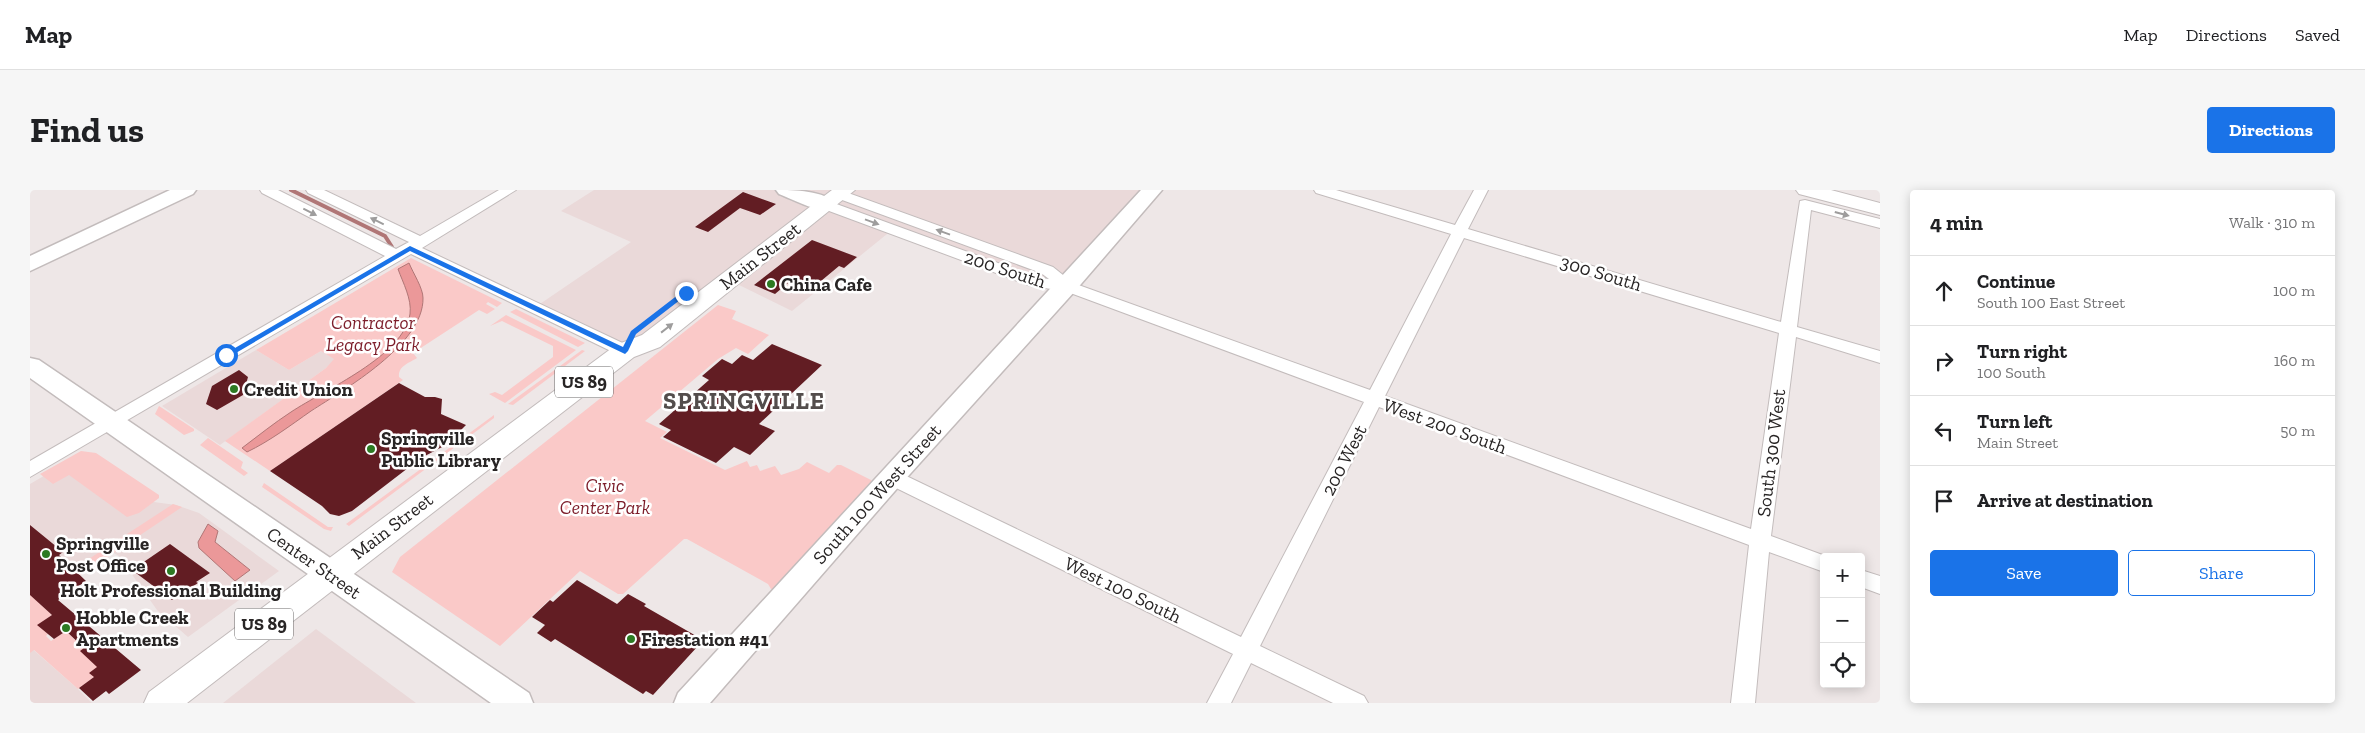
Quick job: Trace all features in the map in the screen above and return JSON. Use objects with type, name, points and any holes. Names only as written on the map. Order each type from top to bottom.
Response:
[{"type":"main road","name":"Main Street","points":[[161,703],[625,351],[633,333],[828,195]]},
{"type":"main road","points":[[1805,197],[1880,209]]},
{"type":"street","points":[[30,264],[186,190]]},
{"type":"street","points":[[267,190],[409,249],[625,351]]},
{"type":"street","points":[[314,190],[409,249]]},
{"type":"street","points":[[30,470],[509,190]]},
{"type":"street","name":"200 South","points":[[786,190],[828,195],[1037,284],[1067,286]]},
{"type":"street","name":"South 100 West Street","points":[[690,703],[891,477],[1067,286],[1152,190]]},
{"type":"street","name":"300 South","points":[[1321,190],[1880,357]]},
{"type":"street","name":"200 West","points":[[1219,703],[1481,190]]},
{"type":"street","points":[[1805,197],[1880,224]]},
{"type":"street","name":"South 300 West","points":[[1743,703],[1760,541],[1805,197]]},
{"type":"street","name":"West 200 South","points":[[1067,286],[1820,563]]},
{"type":"street","name":"Center Street","points":[[30,366],[517,703]]},
{"type":"street","name":"West 100 South","points":[[891,477],[1356,703]]},
{"type":"street","points":[[1865,579],[1880,585]]},
{"type":"shaded area","points":[[594,190],[1152,190],[1067,286],[892,230],[792,311],[729,280],[625,351],[534,308],[631,242],[561,211]]},
{"type":"shaded area","points":[[409,263],[420,285],[423,298],[420,315],[411,332],[397,348],[362,378],[272,438],[247,452],[242,448],[291,412],[361,370],[394,344],[405,329],[410,314],[408,297],[398,269]]},
{"type":"shaded area","points":[[256,350],[289,370],[321,351],[335,359],[326,368],[220,445],[162,406]]},
{"type":"shaded area","points":[[78,456],[139,500],[176,505],[199,513],[279,571],[188,637],[157,610],[119,556],[112,552],[30,603],[30,484]]},
{"type":"shaded area","points":[[208,524],[218,531],[215,542],[250,570],[235,581],[199,548],[198,542]]},
{"type":"shaded area","points":[[316,629],[362,663],[416,703],[223,703]]},
{"type":"shaded area","points":[[30,647],[78,689],[92,703],[30,703]]},
{"type":"green space","name":"Contractor Legacy Park","points":[[411,258],[502,303],[497,307],[488,302],[486,304],[495,309],[487,314],[479,310],[413,353],[417,358],[400,370],[399,377],[403,380],[270,471],[225,441],[326,368],[334,359],[321,351],[289,370],[256,350]]},
{"type":"green space","name":"Civic Center Park","points":[[718,305],[736,311],[732,319],[769,335],[748,354],[736,348],[718,359],[645,421],[667,432],[660,438],[725,470],[747,461],[750,467],[757,465],[760,471],[775,466],[781,475],[799,469],[807,462],[829,473],[837,465],[841,465],[874,483],[776,589],[771,589],[768,584],[684,539],[623,594],[618,594],[580,571],[500,646],[392,572],[400,557]]},
{"type":"green space","points":[[516,309],[585,343],[578,347],[510,312]]},
{"type":"green space","points":[[506,315],[576,350],[505,403],[489,394],[495,392],[502,395],[553,357],[553,346],[502,321],[490,326]]},
{"type":"green space","points":[[582,350],[585,351],[513,405],[508,404]]},
{"type":"green space","points":[[159,406],[194,429],[194,431],[184,435],[155,414]]},
{"type":"green space","points":[[494,415],[494,418],[349,526],[346,524]]},
{"type":"green space","points":[[208,438],[243,462],[241,468],[248,473],[244,476],[200,445]]},
{"type":"green space","points":[[81,451],[96,453],[159,495],[159,498],[139,513],[127,517],[69,475],[53,484],[40,474]]},
{"type":"green space","points":[[264,483],[328,527],[333,527],[331,531],[324,529],[262,487]]},
{"type":"green space","points":[[173,504],[182,507],[39,603],[52,615],[38,625],[48,634],[46,636],[51,641],[66,631],[75,640],[79,637],[104,658],[94,677],[78,689],[34,650],[30,653],[30,582],[57,565],[67,563],[75,568]]},
{"type":"building","points":[[743,192],[776,204],[760,215],[740,208],[708,232],[695,227]]},
{"type":"building","points":[[812,240],[857,257],[844,268],[839,266],[809,291],[788,283],[775,294],[754,285]]},
{"type":"building","points":[[772,344],[822,365],[759,424],[775,431],[750,455],[734,447],[716,463],[663,437],[671,430],[659,424],[709,380],[702,376],[722,359],[732,364],[742,355],[753,360]]},
{"type":"building","name":"Credit Union","points":[[239,370],[248,377],[243,395],[217,410],[206,404],[212,386]]},
{"type":"building","name":"Springville Public Library","points":[[399,383],[425,397],[442,399],[441,414],[466,425],[446,445],[421,458],[352,511],[339,516],[330,514],[322,506],[270,471]]},
{"type":"building","points":[[30,525],[63,552],[59,555],[86,581],[58,600],[141,670],[109,694],[106,691],[93,701],[79,688],[94,677],[89,673],[97,667],[80,651],[84,648],[66,631],[54,639],[37,625],[52,615],[30,595]]},
{"type":"building","name":"Holt Professional Building","points":[[170,544],[210,573],[172,600],[132,570]]},
{"type":"building","name":"Firestation #41","points":[[577,580],[617,604],[628,594],[646,604],[644,606],[698,637],[692,643],[698,646],[653,695],[646,691],[643,694],[555,639],[551,642],[537,633],[545,625],[532,617],[550,600],[553,602]]},
{"type":"waterway","points":[[291,190],[385,236],[392,247]]},
{"type":"place","name":"China Cafe","points":[[771,284]]},
{"type":"place","name":"Credit Union","points":[[234,389]]},
{"type":"place","name":"Springville Public Library","points":[[371,449]]},
{"type":"place","name":"Springville Post Office","points":[[46,554]]},
{"type":"place","name":"Holt Professional Building","points":[[171,571]]},
{"type":"place","name":"Hobble Creek Apartments","points":[[66,628]]},
{"type":"place","name":"Firestation #41","points":[[631,639]]},
{"type":"district","name":"SPRINGVILLE","points":[[744,400]]},
{"type":"route","points":[[226,355],[410,248],[625,351],[633,333],[686,293]]}]
